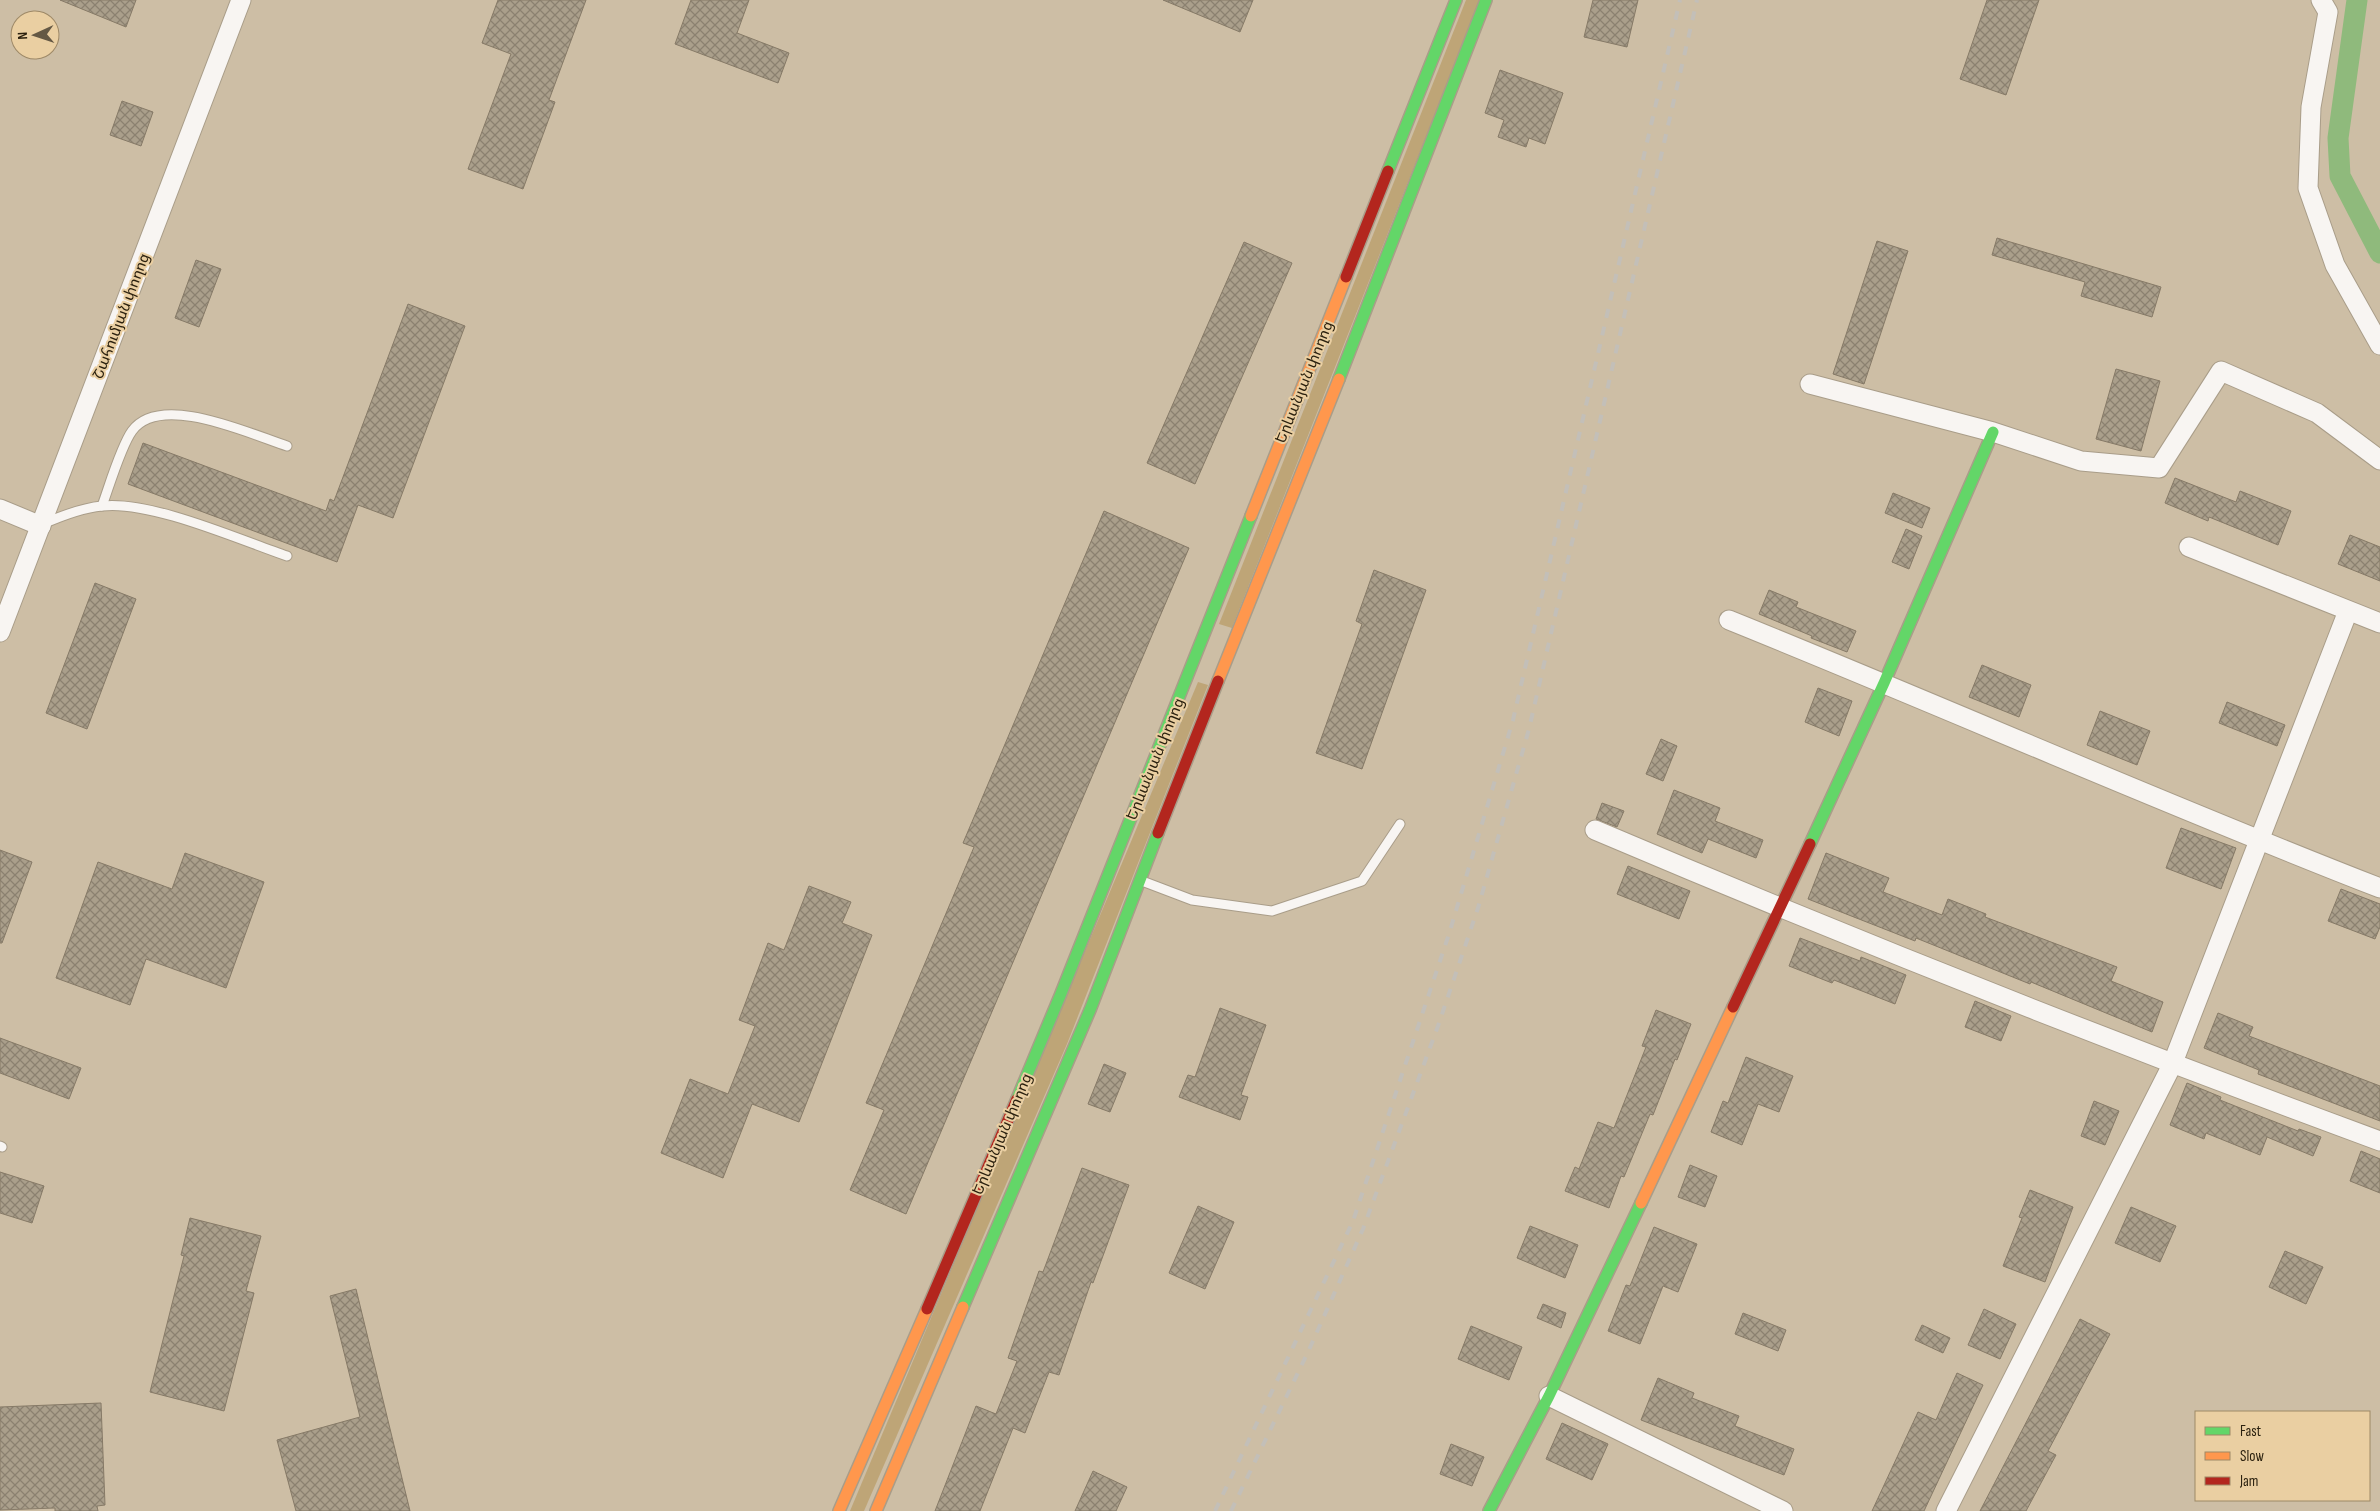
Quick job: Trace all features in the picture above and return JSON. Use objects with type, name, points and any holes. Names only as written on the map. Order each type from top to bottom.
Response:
[{"type":"main road","name":"Երևանյան փողոց","points":[[839,1511],[1064,998],[1204,657],[1456,0]]},
{"type":"main road","name":"Երևանյան փողոց","points":[[876,1511],[1227,665],[1396,237],[1486,0]]},
{"type":"main road","points":[[1489,1511],[1549,1396],[1780,908],[1884,683],[1993,432]]},
{"type":"main road","points":[[1204,657],[1227,665]]},
{"type":"street","name":"Շահումյան փողոց","points":[[0,632],[240,0]]},
{"type":"street","points":[[2321,0],[2328,12],[2311,107],[2308,188],[2335,264],[2380,345]]},
{"type":"street","points":[[1810,384],[1993,432],[2081,461],[2158,468],[2221,371],[2317,413],[2380,460]]},
{"type":"street","points":[[0,509],[41,526]]},
{"type":"street","points":[[2189,547],[2380,623]]},
{"type":"street","points":[[1946,1511],[2172,1065],[2348,611]]},
{"type":"street","points":[[1729,620],[2260,841],[2380,888]]},
{"type":"street","points":[[1595,830],[1780,908],[2172,1065],[2380,1142]]},
{"type":"street","points":[[1549,1396],[1783,1511]]},
{"type":"lane","points":[[102,506],[131,432],[141,421],[155,415],[171,413],[194,416],[287,446]]},
{"type":"lane","points":[[41,526],[62,516],[102,506],[126,506],[165,514],[287,556]]},
{"type":"lane","points":[[1139,880],[1192,900],[1272,911],[1362,881],[1400,824]]},
{"type":"shaded area","points":[[1466,0],[1480,0],[1232,628],[1219,624]]},
{"type":"shaded area","points":[[1198,682],[1208,685],[1067,1044],[864,1511],[850,1511]]},
{"type":"building","points":[[60,0],[136,0],[126,27]]},
{"type":"building","points":[[498,0],[586,0],[549,100],[555,102],[523,189],[468,169],[511,54],[482,43]]},
{"type":"building","points":[[691,0],[749,0],[737,33],[789,53],[778,83],[675,44]]},
{"type":"building","points":[[1163,0],[1253,0],[1240,32]]},
{"type":"building","points":[[1593,0],[1638,0],[1627,47],[1584,37]]},
{"type":"building","points":[[1987,0],[2039,0],[2006,95],[1960,79]]},
{"type":"building","points":[[1500,70],[1563,93],[1545,144],[1529,138],[1526,147],[1498,137],[1504,120],[1485,113]]},
{"type":"building","points":[[122,101],[153,112],[141,146],[110,135]]},
{"type":"building","points":[[1997,238],[2161,287],[2152,317],[2081,296],[2085,282],[1992,255]]},
{"type":"building","points":[[1877,241],[1908,251],[1864,384],[1833,374]]},
{"type":"building","points":[[1244,242],[1292,263],[1195,484],[1147,463]]},
{"type":"building","points":[[196,260],[221,269],[199,327],[175,318]]},
{"type":"building","points":[[408,304],[465,326],[393,518],[358,505],[337,562],[128,484],[143,443],[326,511],[330,499],[334,501]]},
{"type":"building","points":[[2116,369],[2160,381],[2141,451],[2096,439]]},
{"type":"building","points":[[2175,478],[2236,502],[2240,491],[2291,511],[2278,545],[2209,517],[2208,521],[2165,503]]},
{"type":"building","points":[[1893,493],[1930,508],[1922,528],[1885,513]]},
{"type":"building","points":[[1104,511],[1189,548],[906,1214],[850,1190],[884,1110],[866,1103],[974,847],[963,843]]},
{"type":"building","points":[[1906,529],[1922,536],[1909,569],[1892,562]]},
{"type":"building","points":[[2350,535],[2380,547],[2380,581],[2338,564]]},
{"type":"building","points":[[1374,570],[1426,590],[1362,769],[1316,753],[1362,624],[1356,621]]},
{"type":"building","points":[[95,583],[136,599],[87,729],[46,713]]},
{"type":"building","points":[[1769,590],[1798,602],[1796,607],[1856,631],[1847,652],[1759,614]]},
{"type":"building","points":[[1982,665],[2031,685],[2019,717],[1969,697]]},
{"type":"building","points":[[1818,688],[1852,701],[1839,736],[1805,722]]},
{"type":"building","points":[[2227,702],[2285,725],[2277,746],[2219,723]]},
{"type":"building","points":[[2100,711],[2150,731],[2137,765],[2087,745]]},
{"type":"building","points":[[1661,739],[1677,746],[1663,781],[1646,774]]},
{"type":"building","points":[[1674,790],[1720,808],[1715,821],[1763,840],[1756,858],[1708,839],[1702,853],[1657,834]]},
{"type":"building","points":[[1602,803],[1624,811],[1617,827],[1596,819]]},
{"type":"building","points":[[2181,828],[2236,848],[2221,889],[2166,868]]},
{"type":"building","points":[[0,850],[32,862],[2,943],[0,943]]},
{"type":"building","points":[[185,853],[264,882],[226,988],[146,959],[130,1005],[56,978],[98,862],[172,889]]},
{"type":"building","points":[[1826,853],[1889,878],[1883,892],[1942,915],[1948,899],[1986,914],[1985,917],[2117,967],[2111,981],[2163,1002],[2152,1032],[2031,982],[2030,984],[1916,938],[1915,941],[1808,899]]},
{"type":"building","points":[[1628,866],[1690,891],[1679,919],[1617,894]]},
{"type":"building","points":[[809,886],[851,902],[842,923],[872,935],[799,1122],[752,1104],[723,1178],[661,1153],[690,1079],[728,1094],[755,1026],[739,1020],[768,943],[784,950]]},
{"type":"building","points":[[2341,889],[2380,904],[2380,927],[2375,939],[2328,921]]},
{"type":"building","points":[[1800,938],[1860,961],[1861,957],[1906,975],[1895,1004],[1834,980],[1832,983],[1789,966]]},
{"type":"building","points":[[1975,1001],[2011,1016],[2001,1041],[1965,1027]]},
{"type":"building","points":[[1220,1008],[1266,1025],[1241,1095],[1248,1097],[1240,1120],[1179,1097],[1188,1075],[1195,1077]]},
{"type":"building","points":[[1656,1010],[1691,1024],[1653,1115],[1650,1114],[1624,1177],[1621,1176],[1609,1208],[1565,1191],[1575,1167],[1579,1169],[1598,1122],[1614,1128],[1646,1047],[1642,1046]]},
{"type":"building","points":[[2218,1013],[2253,1027],[2249,1036],[2380,1086],[2380,1121],[2258,1074],[2259,1070],[2204,1048]]},
{"type":"building","points":[[0,1038],[81,1068],[69,1099],[0,1073]]},
{"type":"building","points":[[1746,1057],[1793,1076],[1779,1112],[1758,1104],[1742,1145],[1711,1132],[1723,1101],[1728,1103]]},
{"type":"building","points":[[1104,1064],[1126,1073],[1110,1112],[1088,1104]]},
{"type":"building","points":[[2187,1083],[2221,1097],[2220,1100],[2298,1131],[2299,1129],[2321,1137],[2313,1156],[2267,1137],[2260,1155],[2206,1133],[2204,1139],[2170,1125]]},
{"type":"building","points":[[2094,1101],[2119,1111],[2105,1145],[2081,1136]]},
{"type":"building","points":[[2361,1151],[2380,1159],[2380,1193],[2350,1181]]},
{"type":"building","points":[[1690,1165],[1717,1176],[1705,1207],[1678,1197]]},
{"type":"building","points":[[1082,1168],[1129,1185],[1093,1283],[1091,1282],[1059,1375],[1049,1372],[1025,1433],[1013,1428],[980,1511],[935,1511],[976,1406],[996,1414],[1017,1361],[1008,1358],[1039,1271],[1043,1272]]},
{"type":"building","points":[[0,1172],[44,1186],[32,1223],[0,1213]]},
{"type":"building","points":[[2030,1190],[2073,1207],[2045,1282],[2003,1266],[2022,1218],[2019,1217]]},
{"type":"building","points":[[1198,1206],[1234,1222],[1205,1289],[1169,1273]]},
{"type":"building","points":[[2131,1207],[2176,1226],[2160,1262],[2115,1243]]},
{"type":"building","points":[[190,1218],[261,1236],[246,1291],[254,1293],[224,1411],[150,1392],[184,1256],[181,1255]]},
{"type":"building","points":[[1530,1226],[1578,1245],[1565,1278],[1517,1258]]},
{"type":"building","points":[[1654,1227],[1697,1244],[1678,1292],[1663,1286],[1640,1344],[1608,1331],[1626,1285],[1630,1286]]},
{"type":"building","points":[[2285,1251],[2323,1267],[2306,1304],[2269,1287]]},
{"type":"building","points":[[356,1289],[410,1511],[296,1511],[277,1440],[360,1417],[330,1296]]},
{"type":"building","points":[[1543,1304],[1566,1313],[1561,1328],[1537,1318]]},
{"type":"building","points":[[1984,1309],[2016,1324],[2000,1359],[1968,1345]]},
{"type":"building","points":[[1743,1313],[1786,1330],[1778,1351],[1735,1334]]},
{"type":"building","points":[[2080,1319],[2110,1334],[2048,1451],[2056,1455],[2026,1511],[1980,1511]]},
{"type":"building","points":[[1922,1325],[1950,1338],[1943,1353],[1915,1340]]},
{"type":"building","points":[[1471,1326],[1522,1347],[1509,1380],[1458,1359]]},
{"type":"building","points":[[1957,1373],[1983,1385],[1924,1511],[1872,1511],[1918,1412],[1936,1420]]},
{"type":"building","points":[[1658,1378],[1694,1393],[1692,1398],[1739,1416],[1735,1426],[1794,1449],[1784,1475],[1641,1420]]},
{"type":"building","points":[[101,1403],[105,1505],[97,1506],[98,1511],[55,1511],[55,1508],[0,1510],[0,1407]]},
{"type":"building","points":[[1562,1423],[1608,1444],[1592,1480],[1546,1459]]},
{"type":"building","points":[[1451,1444],[1484,1457],[1472,1486],[1440,1474]]},
{"type":"building","points":[[1093,1471],[1127,1487],[1116,1511],[1075,1511]]},
{"type":"waterway","points":[[2357,0],[2338,138],[2340,176],[2380,253]]},
{"type":"railway","points":[[1215,1511],[1353,1221],[1449,934],[1513,720],[1680,0]]},
{"type":"railway","points":[[1231,1511],[1308,1352],[1363,1229],[1438,1026],[1478,908],[1529,729],[1697,0]]},
{"type":"traffic: fast","points":[[1388,171],[1456,0]]},
{"type":"traffic: fast","points":[[1339,379],[1486,0]]},
{"type":"traffic: fast","points":[[1810,844],[1884,683],[1993,432]]},
{"type":"traffic: fast","points":[[1017,1099],[1060,996],[1251,516]]},
{"type":"traffic: fast","points":[[963,1307],[1090,1010],[1158,833]]},
{"type":"traffic: fast","points":[[1489,1511],[1549,1396],[1641,1203]]},
{"type":"traffic: slow","points":[[1251,516],[1346,277]]},
{"type":"traffic: slow","points":[[1218,681],[1339,379]]},
{"type":"traffic: slow","points":[[1641,1203],[1733,1007]]},
{"type":"traffic: slow","points":[[876,1511],[963,1307]]},
{"type":"traffic: slow","points":[[839,1511],[927,1309]]},
{"type":"traffic: jam","points":[[1346,277],[1388,171]]},
{"type":"traffic: jam","points":[[1158,833],[1218,681]]},
{"type":"traffic: jam","points":[[1733,1007],[1810,844]]},
{"type":"traffic: jam","points":[[927,1309],[1017,1099]]}]
